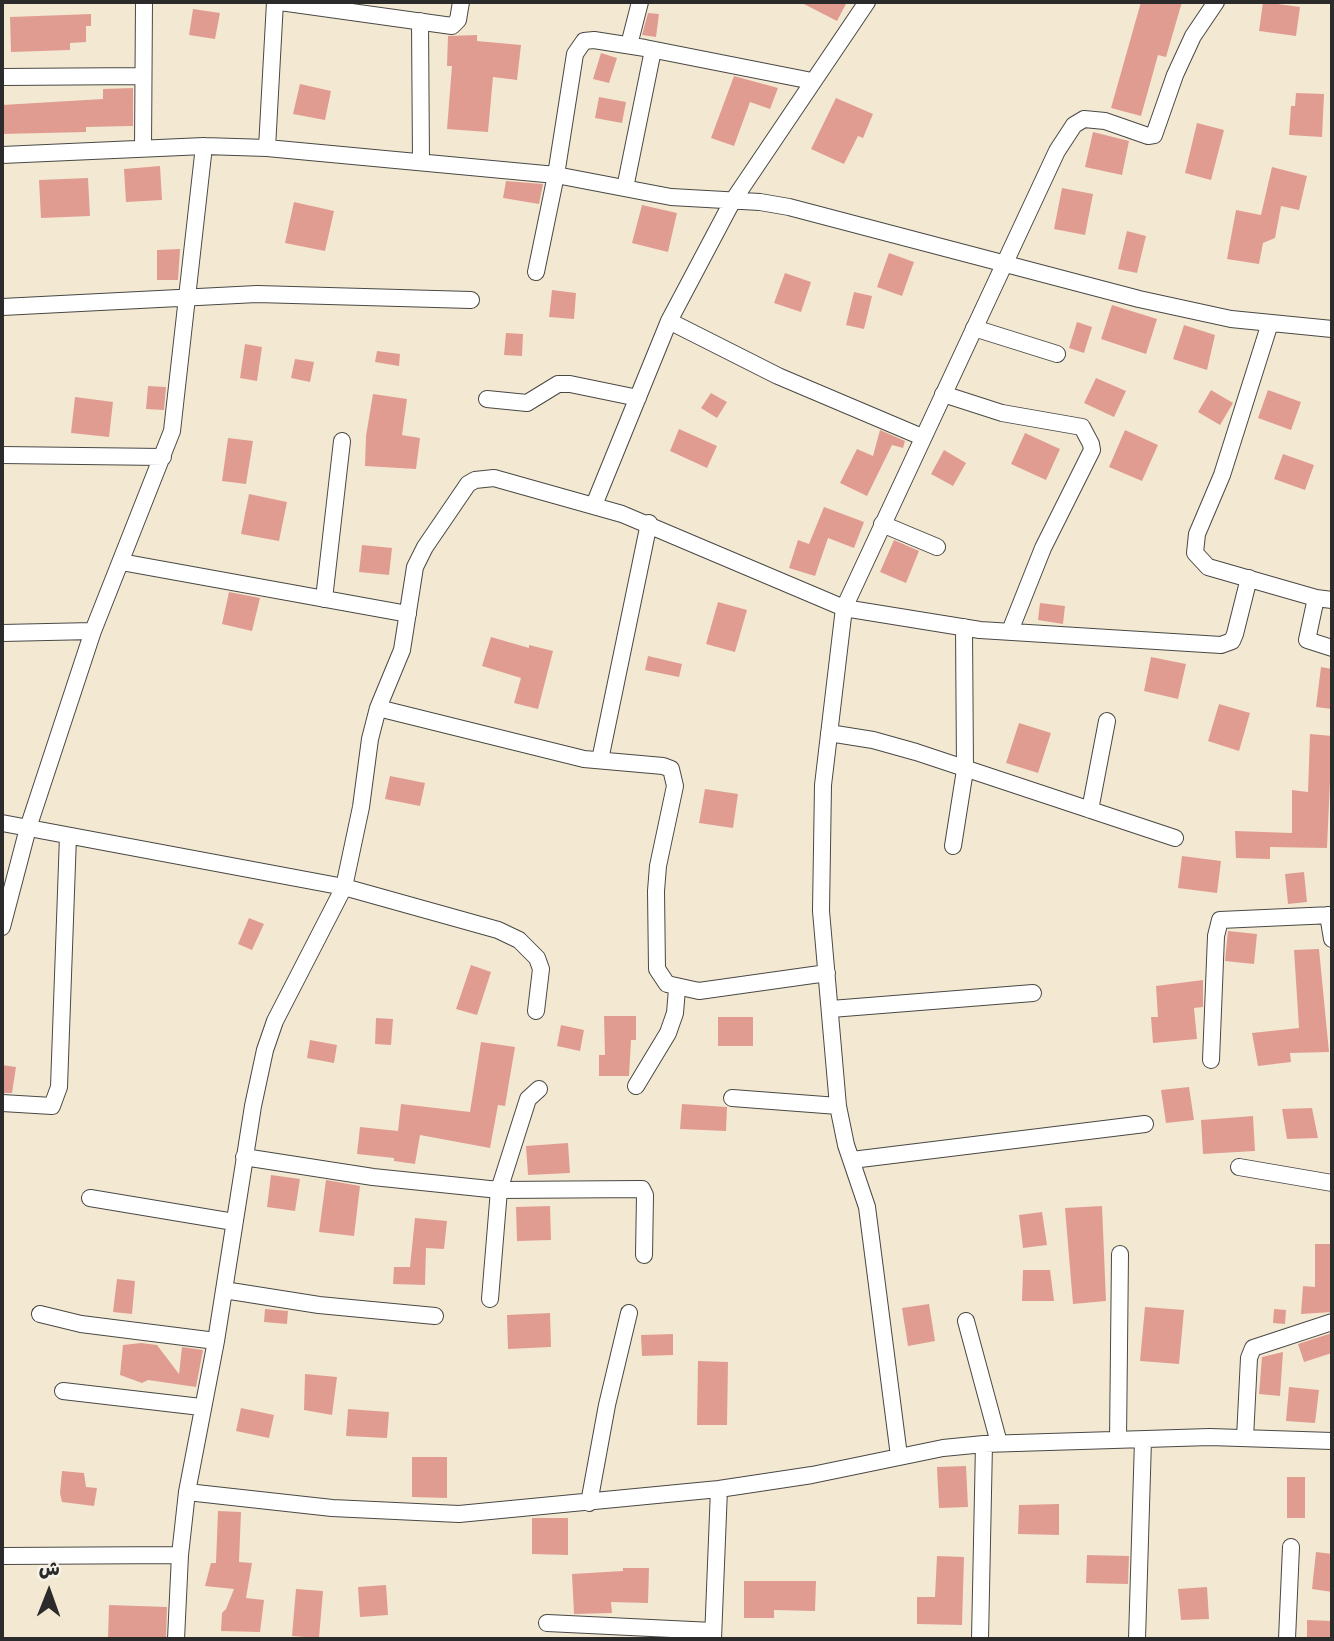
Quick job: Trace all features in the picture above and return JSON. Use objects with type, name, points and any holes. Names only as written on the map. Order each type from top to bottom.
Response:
[{"type":"street","points":[[143,148],[144,2]]},
{"type":"street","points":[[267,148],[277,2],[452,26],[458,20],[461,2]]},
{"type":"street","points":[[629,45],[640,2]]},
{"type":"street","points":[[594,505],[669,321],[732,202],[867,2]]},
{"type":"street","points":[[899,1456],[867,1207],[838,1106],[827,972],[820,859],[828,733],[844,608],[1057,150],[1074,125],[1084,118],[1094,118],[1148,136],[1154,135],[1175,75],[1193,36],[1216,2]]},
{"type":"street","points":[[420,21],[421,162]]},
{"type":"street","points":[[536,272],[578,46],[594,40],[629,45],[812,81]]},
{"type":"street","points":[[625,188],[653,50]]},
{"type":"street","points":[[2,77],[143,76]]},
{"type":"street","points":[[2,927],[28,828],[93,631],[163,457],[177,406],[204,146]]},
{"type":"street","points":[[2,155],[204,146],[267,148],[556,175],[671,198],[789,207],[1004,265],[1205,314],[1332,329]]},
{"type":"street","points":[[2,307],[257,294],[471,300]]},
{"type":"street","points":[[669,321],[778,376],[922,437]]},
{"type":"street","points":[[1270,323],[1222,475],[1194,546],[1197,558],[1208,567],[1324,599],[1307,640],[1332,648]]},
{"type":"street","points":[[974,328],[1057,354]]},
{"type":"street","points":[[486,399],[527,403],[558,384],[638,398]]},
{"type":"street","points":[[943,394],[1002,413],[1082,428],[1091,444],[1092,450],[1043,548],[1010,631]]},
{"type":"street","points":[[324,598],[342,441]]},
{"type":"street","points":[[2,455],[163,457]]},
{"type":"street","points":[[176,1639],[180,1555],[187,1492],[201,1407],[216,1341],[253,1106],[275,1021],[344,887],[378,708],[402,650],[415,567],[460,492],[475,480],[494,478],[649,523],[844,608],[964,627],[1228,643],[1236,634],[1249,578]]},
{"type":"street","points":[[600,760],[649,523]]},
{"type":"street","points":[[882,524],[937,547]]},
{"type":"street","points":[[121,562],[408,614]]},
{"type":"street","points":[[953,846],[965,770],[964,627]]},
{"type":"street","points":[[2,633],[93,631]]},
{"type":"street","points":[[378,708],[600,760],[671,769],[674,776],[669,827],[658,866],[656,960],[657,969],[667,984],[677,989],[699,991],[827,972]]},
{"type":"street","points":[[1090,810],[1107,721]]},
{"type":"street","points":[[828,733],[887,744],[1175,838]]},
{"type":"street","points":[[2,823],[344,887],[498,929],[519,940],[537,958],[541,969],[536,1011]]},
{"type":"street","points":[[2,1103],[52,1106],[59,1087],[68,835]]},
{"type":"street","points":[[1211,1060],[1216,936],[1220,920],[1330,915],[1332,939]]},
{"type":"street","points":[[636,1086],[668,1033],[675,1013],[677,989]]},
{"type":"street","points":[[831,1009],[1033,993]]},
{"type":"street","points":[[490,1299],[499,1190],[527,1099],[538,1088]]},
{"type":"street","points":[[732,1098],[838,1106]]},
{"type":"street","points":[[852,1160],[1145,1124]]},
{"type":"street","points":[[244,1157],[373,1177],[499,1190],[642,1189],[645,1195],[644,1255]]},
{"type":"street","points":[[1239,1167],[1332,1183]]},
{"type":"street","points":[[90,1198],[234,1222]]},
{"type":"street","points":[[1118,1440],[1120,1254]]},
{"type":"street","points":[[224,1290],[319,1305],[435,1316]]},
{"type":"street","points":[[589,1503],[607,1405],[629,1313]]},
{"type":"street","points":[[40,1314],[81,1324],[216,1341]]},
{"type":"street","points":[[966,1321],[992,1443],[980,1639]]},
{"type":"street","points":[[1245,1438],[1249,1358],[1253,1348],[1332,1322]]},
{"type":"street","points":[[63,1391],[201,1407]]},
{"type":"street","points":[[187,1492],[332,1508],[459,1514],[719,1489],[812,1475],[899,1456],[992,1443],[1245,1438],[1332,1441]]},
{"type":"street","points":[[1137,1639],[1143,1440]]},
{"type":"street","points":[[547,1623],[713,1635],[719,1489]]},
{"type":"street","points":[[1287,1639],[1291,1547]]},
{"type":"street","points":[[2,1556],[180,1555]]},
{"type":"building","points":[[800,2],[847,2],[837,21]]},
{"type":"building","points":[[1141,2],[1182,2],[1166,57],[1158,55],[1141,116],[1111,108]]},
{"type":"building","points":[[1263,2],[1300,7],[1296,36],[1259,31]]},
{"type":"building","points":[[193,9],[220,13],[215,39],[189,35]]},
{"type":"building","points":[[648,13],[659,14],[656,37],[642,35]]},
{"type":"building","points":[[91,14],[91,26],[86,26],[86,42],[70,43],[70,50],[11,52],[10,17]]},
{"type":"building","points":[[477,35],[477,41],[521,45],[517,80],[493,77],[488,132],[447,129],[452,66],[447,66],[448,36]]},
{"type":"building","points":[[601,53],[617,58],[609,83],[593,79]]},
{"type":"building","points":[[734,76],[778,88],[770,109],[750,102],[734,146],[711,138]]},
{"type":"building","points":[[300,84],[331,91],[325,120],[293,114]]},
{"type":"building","points":[[133,88],[133,126],[86,127],[86,132],[2,134],[2,105],[103,99],[103,89]]},
{"type":"building","points":[[1296,93],[1324,94],[1322,137],[1289,135],[1291,106],[1295,106]]},
{"type":"building","points":[[599,97],[626,102],[622,123],[595,118]]},
{"type":"building","points":[[836,98],[873,114],[863,138],[858,136],[844,164],[811,149]]},
{"type":"building","points":[[1197,123],[1224,130],[1211,180],[1185,173]]},
{"type":"building","points":[[1093,132],[1129,141],[1122,175],[1085,167]]},
{"type":"building","points":[[160,166],[162,200],[126,202],[124,169]]},
{"type":"building","points":[[1272,167],[1307,176],[1299,210],[1281,206],[1275,238],[1263,243],[1259,264],[1227,259],[1236,210],[1261,215]]},
{"type":"building","points":[[88,178],[90,216],[41,218],[39,180]]},
{"type":"building","points":[[506,181],[543,184],[539,204],[503,198]]},
{"type":"building","points":[[1062,188],[1093,194],[1085,235],[1054,229]]},
{"type":"building","points":[[294,202],[334,211],[325,251],[285,243]]},
{"type":"building","points":[[642,205],[677,213],[668,252],[632,243]]},
{"type":"building","points":[[1127,231],[1146,236],[1137,273],[1118,269]]},
{"type":"building","points":[[180,249],[178,280],[157,280],[157,250]]},
{"type":"building","points":[[889,253],[914,262],[902,296],[877,287]]},
{"type":"building","points":[[785,273],[811,282],[801,312],[774,303]]},
{"type":"building","points":[[552,290],[576,293],[574,319],[549,317]]},
{"type":"building","points":[[854,292],[872,296],[864,329],[846,325]]},
{"type":"building","points":[[1112,305],[1157,319],[1146,354],[1101,339]]},
{"type":"building","points":[[1077,322],[1092,327],[1084,353],[1069,348]]},
{"type":"building","points":[[1184,325],[1215,335],[1207,370],[1173,359]]},
{"type":"building","points":[[506,333],[523,334],[522,356],[504,355]]},
{"type":"building","points":[[245,344],[262,347],[257,381],[240,378]]},
{"type":"building","points":[[377,351],[400,354],[399,366],[375,362]]},
{"type":"building","points":[[295,359],[314,362],[310,382],[291,378]]},
{"type":"building","points":[[1096,378],[1126,391],[1114,417],[1084,403]]},
{"type":"building","points":[[148,386],[166,387],[164,410],[146,409]]},
{"type":"building","points":[[1211,390],[1233,403],[1220,425],[1198,412]]},
{"type":"building","points":[[1268,390],[1301,402],[1291,430],[1258,418]]},
{"type":"building","points":[[711,393],[727,402],[717,418],[701,408]]},
{"type":"building","points":[[373,394],[407,399],[402,435],[420,438],[416,469],[365,466],[366,436]]},
{"type":"building","points":[[75,397],[113,402],[109,437],[71,433]]},
{"type":"building","points":[[679,429],[717,446],[707,468],[670,451]]},
{"type":"building","points":[[880,430],[905,441],[903,448],[892,445],[867,496],[840,483],[857,449],[873,456]]},
{"type":"building","points":[[1125,430],[1158,445],[1142,481],[1109,467]]},
{"type":"building","points":[[1025,433],[1060,449],[1046,480],[1011,464]]},
{"type":"building","points":[[228,438],[253,441],[246,484],[222,481]]},
{"type":"building","points":[[944,450],[966,463],[953,486],[931,474]]},
{"type":"building","points":[[1283,454],[1314,465],[1305,490],[1274,479]]},
{"type":"building","points":[[249,494],[287,502],[279,541],[241,534]]},
{"type":"building","points":[[824,507],[864,522],[854,548],[828,538],[815,576],[789,568],[798,540],[809,544]]},
{"type":"building","points":[[894,540],[919,551],[906,583],[880,572]]},
{"type":"building","points":[[362,545],[392,548],[389,575],[359,572]]},
{"type":"building","points":[[229,592],[260,598],[252,631],[222,624]]},
{"type":"building","points":[[718,602],[747,610],[735,652],[706,644]]},
{"type":"building","points":[[1040,603],[1065,606],[1063,624],[1038,620]]},
{"type":"building","points":[[491,637],[529,648],[529,645],[553,651],[538,709],[514,703],[521,678],[482,666]]},
{"type":"building","points":[[648,656],[682,664],[679,677],[645,670]]},
{"type":"building","points":[[1151,657],[1186,664],[1178,699],[1144,691]]},
{"type":"building","points":[[1321,667],[1332,669],[1332,709],[1316,707]]},
{"type":"building","points":[[1219,704],[1250,713],[1239,751],[1208,741]]},
{"type":"building","points":[[1019,723],[1051,733],[1038,773],[1006,763]]},
{"type":"building","points":[[1310,734],[1332,736],[1327,848],[1270,847],[1270,859],[1236,858],[1235,831],[1292,833],[1292,790],[1308,792]]},
{"type":"building","points":[[390,776],[425,783],[420,806],[385,799]]},
{"type":"building","points":[[705,789],[738,794],[733,828],[699,823]]},
{"type":"building","points":[[1182,856],[1221,861],[1217,893],[1178,888]]},
{"type":"building","points":[[1304,872],[1307,902],[1288,904],[1285,874]]},
{"type":"building","points":[[249,918],[264,924],[252,950],[238,944]]},
{"type":"building","points":[[1228,931],[1257,934],[1254,964],[1225,961]]},
{"type":"building","points":[[1319,949],[1329,1052],[1290,1053],[1291,1062],[1258,1066],[1252,1033],[1299,1028],[1294,950]]},
{"type":"building","points":[[471,965],[491,972],[477,1015],[456,1009]]},
{"type":"building","points":[[1203,980],[1203,1007],[1194,1008],[1197,1039],[1153,1043],[1151,1017],[1158,1017],[1156,986]]},
{"type":"building","points":[[604,1016],[636,1016],[636,1040],[631,1040],[629,1076],[599,1076],[599,1055],[605,1055]]},
{"type":"building","points":[[718,1017],[753,1017],[753,1046],[718,1046]]},
{"type":"building","points":[[376,1018],[393,1019],[391,1045],[375,1044]]},
{"type":"building","points":[[561,1025],[584,1030],[580,1051],[557,1046]]},
{"type":"building","points":[[310,1040],[337,1045],[334,1063],[307,1058]]},
{"type":"building","points":[[481,1042],[515,1047],[505,1106],[498,1105],[490,1148],[420,1135],[415,1164],[394,1161],[394,1158],[357,1154],[360,1127],[398,1131],[401,1104],[470,1112]]},
{"type":"building","points":[[2,1065],[16,1067],[12,1093],[2,1093]]},
{"type":"building","points":[[1189,1087],[1194,1120],[1166,1123],[1161,1090]]},
{"type":"building","points":[[682,1104],[727,1107],[726,1131],[680,1129]]},
{"type":"building","points":[[1312,1108],[1318,1138],[1287,1139],[1282,1109]]},
{"type":"building","points":[[1253,1116],[1255,1151],[1203,1154],[1201,1120]]},
{"type":"building","points":[[568,1143],[570,1173],[528,1175],[526,1146]]},
{"type":"building","points":[[271,1175],[300,1179],[295,1211],[267,1207]]},
{"type":"building","points":[[326,1180],[360,1186],[354,1236],[319,1232]]},
{"type":"building","points":[[550,1206],[551,1240],[517,1241],[516,1207]]},
{"type":"building","points":[[1102,1206],[1106,1301],[1073,1304],[1065,1208]]},
{"type":"building","points":[[1042,1212],[1047,1245],[1023,1248],[1019,1215]]},
{"type":"building","points":[[415,1218],[447,1221],[444,1249],[426,1248],[425,1285],[393,1284],[394,1267],[410,1267]]},
{"type":"building","points":[[1315,1244],[1332,1244],[1332,1312],[1301,1314],[1303,1286],[1315,1287]]},
{"type":"building","points":[[1023,1270],[1050,1270],[1054,1301],[1022,1301]]},
{"type":"building","points":[[117,1279],[135,1281],[132,1314],[113,1312]]},
{"type":"building","points":[[929,1304],[935,1341],[908,1346],[902,1308]]},
{"type":"building","points":[[1145,1307],[1184,1310],[1179,1364],[1140,1361]]},
{"type":"building","points":[[265,1309],[288,1311],[287,1324],[264,1322]]},
{"type":"building","points":[[1274,1309],[1286,1310],[1285,1324],[1273,1323]]},
{"type":"building","points":[[550,1313],[551,1347],[508,1349],[507,1315]]},
{"type":"building","points":[[1332,1333],[1332,1353],[1304,1362],[1298,1344]]},
{"type":"building","points":[[673,1334],[673,1355],[642,1356],[641,1335]]},
{"type":"building","points":[[123,1345],[157,1345],[179,1374],[182,1347],[203,1350],[196,1387],[148,1380],[142,1383],[120,1375]]},
{"type":"building","points":[[1283,1352],[1280,1396],[1259,1394],[1262,1357]]},
{"type":"building","points":[[698,1361],[728,1362],[727,1425],[697,1425]]},
{"type":"building","points":[[305,1374],[337,1377],[332,1415],[304,1410]]},
{"type":"building","points":[[1289,1387],[1319,1390],[1315,1423],[1286,1421]]},
{"type":"building","points":[[241,1408],[274,1415],[269,1438],[236,1431]]},
{"type":"building","points":[[348,1409],[389,1412],[387,1438],[346,1436]]},
{"type":"building","points":[[412,1457],[447,1457],[447,1498],[412,1497]]},
{"type":"building","points":[[966,1466],[968,1507],[939,1508],[937,1467]]},
{"type":"building","points":[[62,1471],[84,1473],[86,1487],[97,1488],[94,1506],[62,1502]]},
{"type":"building","points":[[1287,1477],[1305,1477],[1305,1518],[1287,1518]]},
{"type":"building","points":[[1059,1504],[1059,1535],[1018,1534],[1019,1505]]},
{"type":"building","points":[[218,1511],[241,1512],[239,1562],[252,1563],[246,1598],[264,1600],[260,1632],[221,1631],[222,1613],[234,1589],[205,1586],[211,1563],[216,1563]]},
{"type":"building","points":[[532,1518],[568,1518],[568,1555],[532,1554]]},
{"type":"building","points":[[1316,1552],[1332,1554],[1332,1592],[1312,1589]]},
{"type":"building","points":[[1087,1555],[1129,1556],[1128,1584],[1086,1583]]},
{"type":"building","points":[[937,1556],[964,1557],[962,1625],[917,1624],[917,1597],[935,1597]]},
{"type":"building","points":[[623,1568],[649,1568],[648,1603],[611,1602],[612,1613],[574,1614],[572,1574],[623,1571]]},
{"type":"building","points":[[744,1581],[816,1581],[815,1611],[774,1610],[774,1618],[744,1618]]},
{"type":"building","points":[[386,1585],[388,1615],[360,1617],[358,1587]]},
{"type":"building","points":[[1207,1587],[1209,1619],[1181,1620],[1178,1589]]},
{"type":"building","points":[[296,1589],[323,1591],[319,1638],[292,1636]]},
{"type":"building","points":[[109,1605],[167,1607],[166,1639],[108,1639]]},
{"type":"building","points":[[1307,1620],[1332,1621],[1332,1639],[1307,1639]]}]
